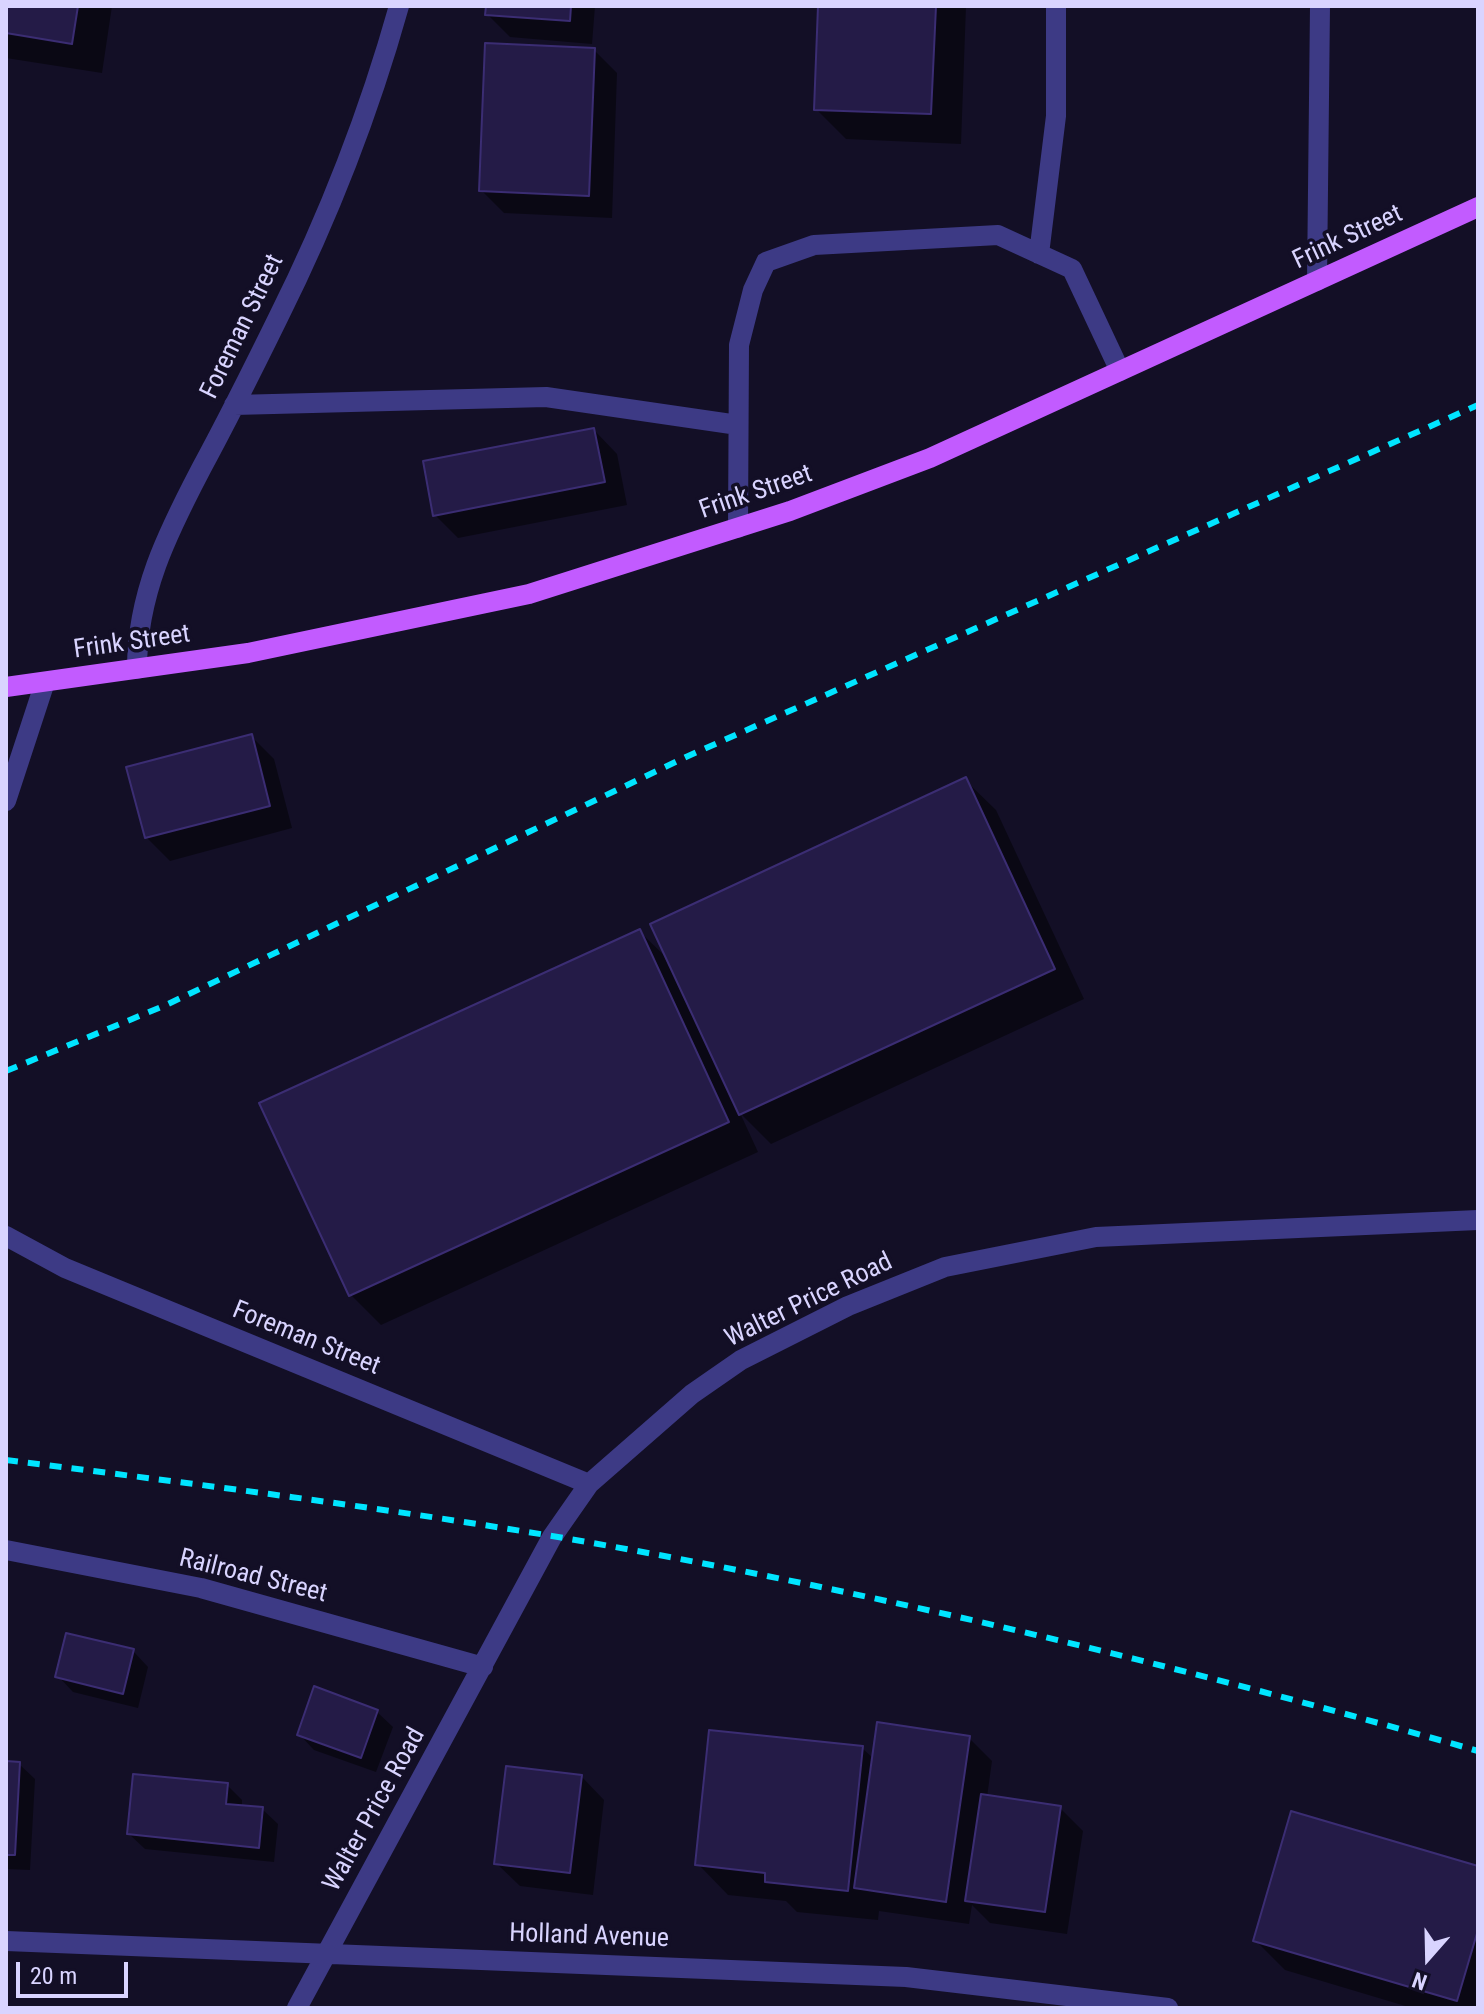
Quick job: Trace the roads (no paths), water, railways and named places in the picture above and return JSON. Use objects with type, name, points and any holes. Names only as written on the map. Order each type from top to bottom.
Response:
[{"type":"main road","name":"Frink Street","points":[[6,687],[248,653],[529,594],[738,528],[930,458],[1478,207]]},
{"type":"street","name":"Foreman Street","points":[[137,669],[137,631],[154,565],[182,502],[279,316],[348,161],[399,6]]},
{"type":"street","points":[[1039,254],[1056,116],[1056,6]]},
{"type":"street","points":[[1317,281],[1320,6]]},
{"type":"street","points":[[738,528],[739,345],[753,290],[766,262],[814,245],[998,235],[1072,269],[1120,371]]},
{"type":"street","points":[[234,405],[546,397],[738,425]]},
{"type":"street","points":[[6,801],[45,682]]},
{"type":"street","name":"Walter Price Road","points":[[297,2008],[552,1537],[589,1484],[692,1394],[741,1360],[848,1306],[945,1267],[1096,1237],[1478,1220]]},
{"type":"street","name":"Foreman Street","points":[[6,1236],[65,1268],[589,1484]]},
{"type":"street","name":"Railroad Street","points":[[6,1550],[201,1588],[483,1667]]},
{"type":"street","name":"Holland Avenue","points":[[6,1941],[327,1951],[906,1977],[1168,2008]]},
{"type":"railway","points":[[6,1071],[166,1005],[686,757],[1478,405]]},
{"type":"railway","points":[[6,1460],[484,1525],[786,1580],[1134,1659],[1478,1751]]}]
